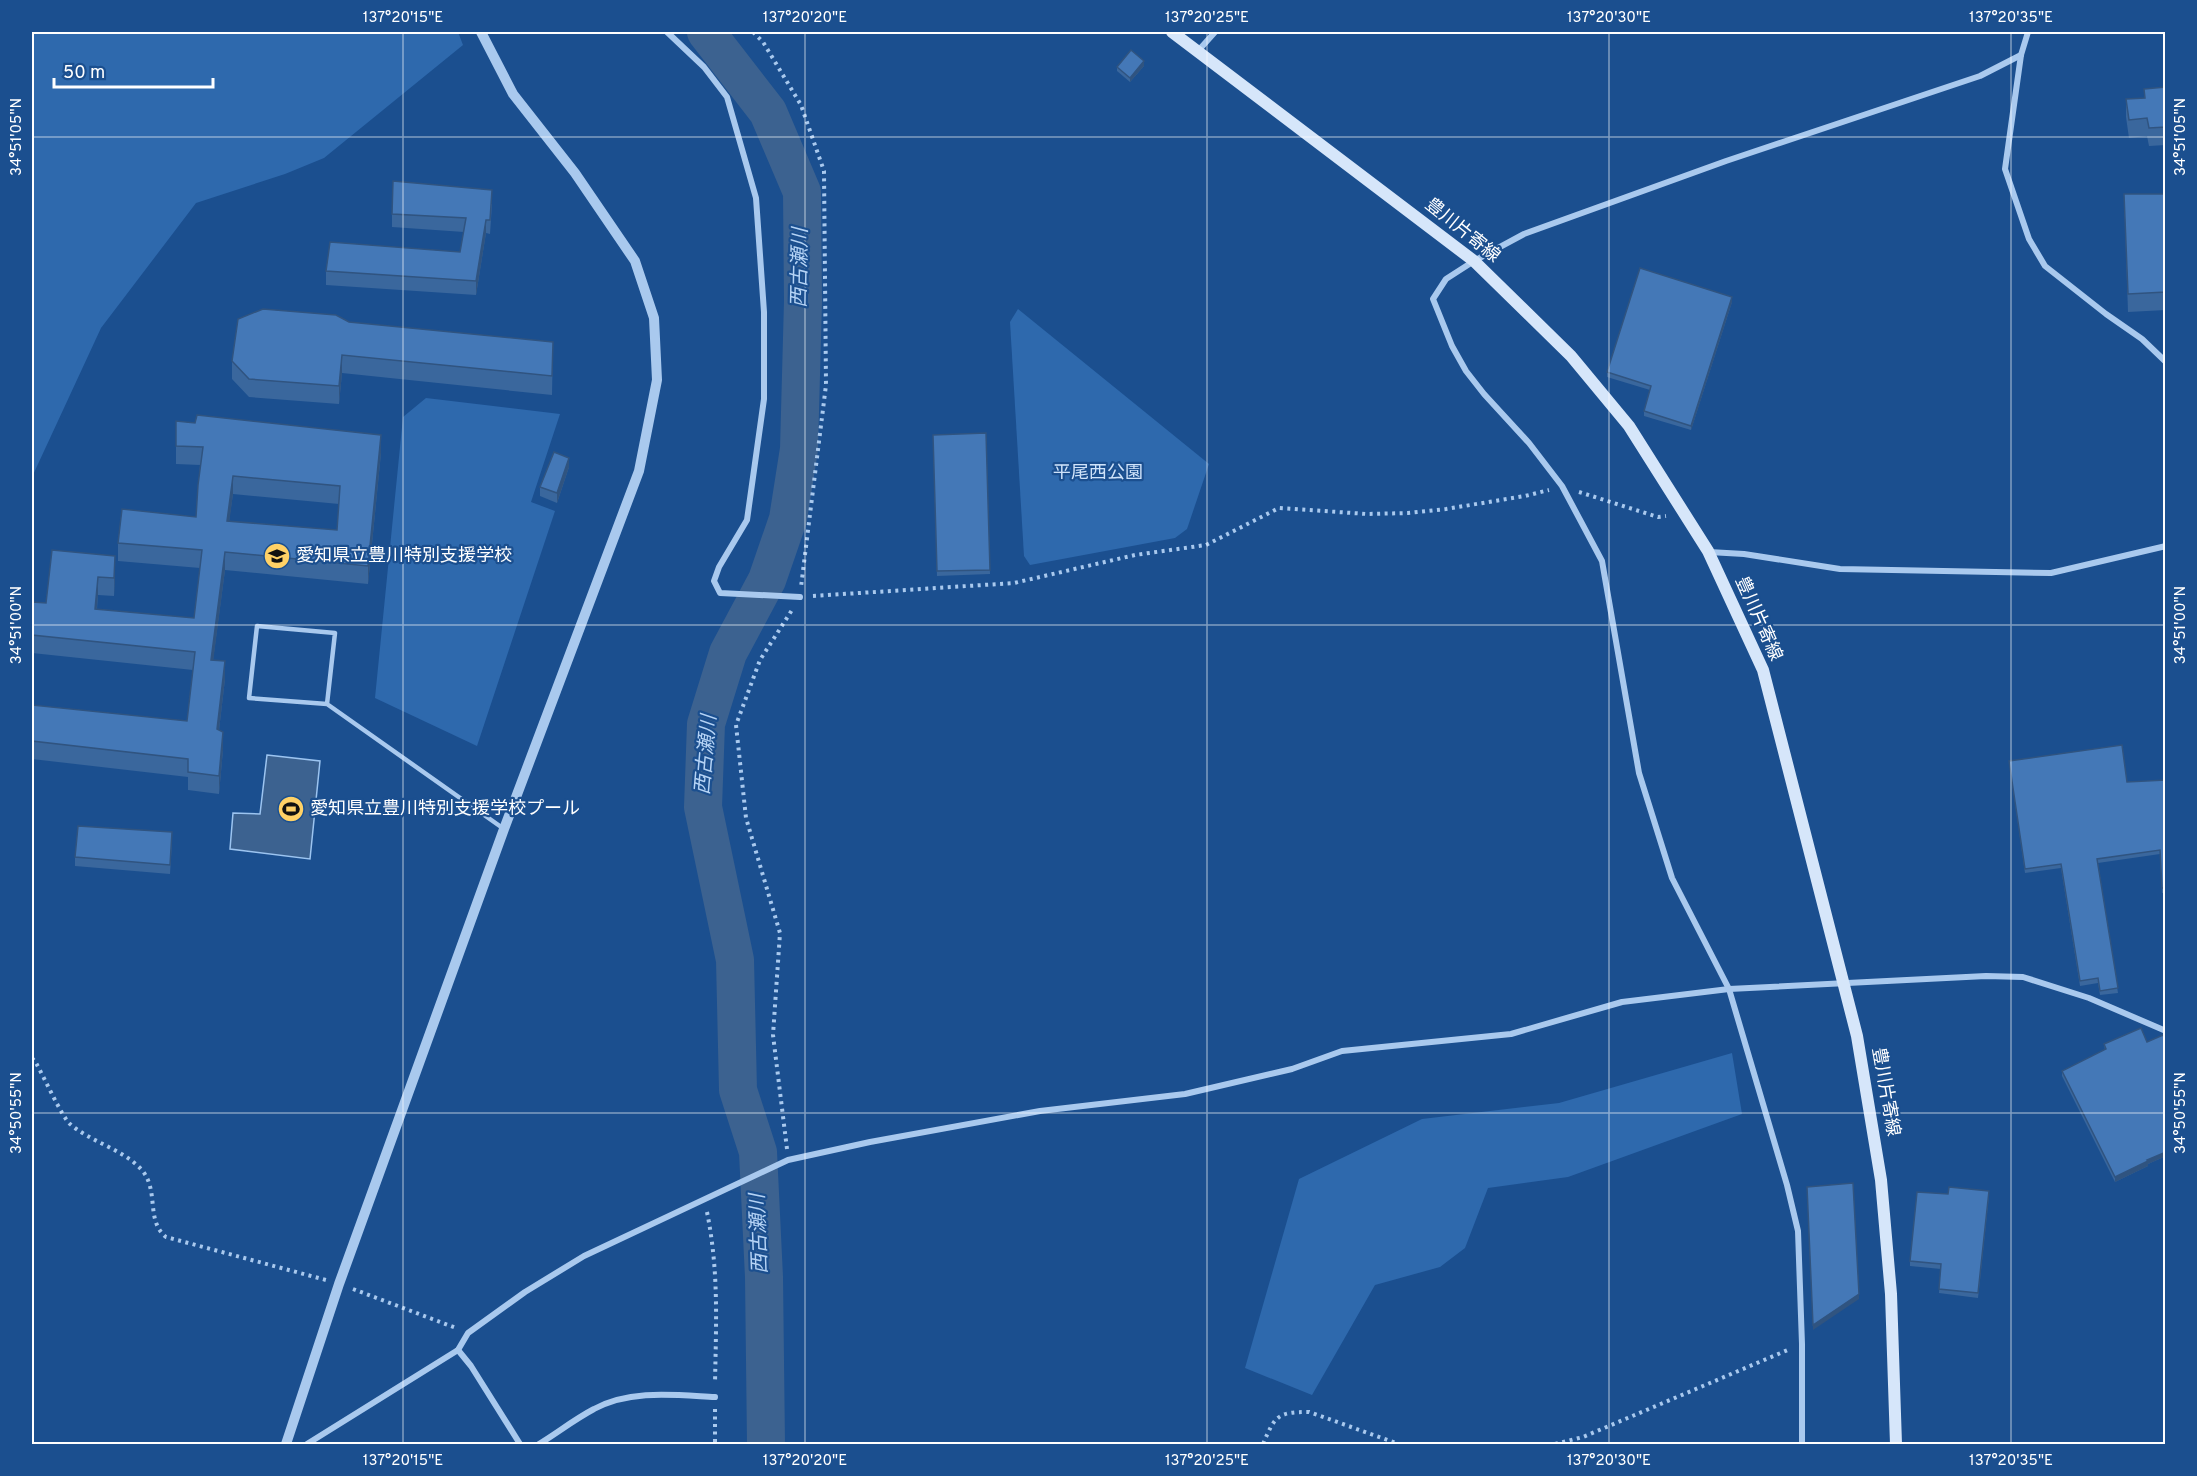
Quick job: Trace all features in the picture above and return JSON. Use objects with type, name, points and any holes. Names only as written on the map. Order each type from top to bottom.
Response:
[{"type":"main road","name":"豊川片寄線","points":[[1172,32],[1474,261],[1571,356],[1629,426],[1708,552],[1762,670],[1857,1036],[1881,1180],[1891,1294],[1896,1444]]},
{"type":"street","points":[[286,1444],[339,1284],[504,829],[639,471],[657,380],[654,318],[635,261],[575,173],[513,94],[481,32]]},
{"type":"street","points":[[667,32],[704,67],[727,97],[756,198],[764,312],[764,399],[747,520],[719,567],[714,581],[720,593],[800,597]]},
{"type":"street","points":[[1198,52],[1215,32]]},
{"type":"street","points":[[2028,32],[2021,55],[2004,169],[2029,239],[2045,266],[2142,339],[2166,362]]},
{"type":"street","points":[[1802,1444],[1802,1344],[1798,1231],[1787,1185],[1729,989],[1672,878],[1639,773],[1602,561],[1562,486],[1530,443],[1484,394],[1466,371],[1452,346],[1433,299],[1446,279],[1524,234],[1726,161],[1980,76],[2021,55]]},
{"type":"street","points":[[1708,552],[1744,554],[1840,569],[2051,573],[2166,546]]},
{"type":"street","points":[[307,1444],[458,1350],[468,1333],[525,1292],[584,1256],[788,1160],[1017,1115],[1185,1094],[1292,1069],[1342,1051],[1511,1034],[1622,1002],[1729,989],[1986,976],[2023,977],[2089,998],[2166,1031]]},
{"type":"street","points":[[458,1350],[471,1366],[520,1444]]},
{"type":"street","points":[[539,1444],[596,1408],[627,1398],[655,1395],[715,1397]]},
{"type":"lane","points":[[327,704],[335,633],[257,626],[249,698],[327,704],[504,829]]},
{"type":"path","points":[[753,32],[763,42],[801,105],[824,171],[825,385],[800,597],[759,660],[736,725],[746,818],[780,933],[772,1035],[788,1160]]},
{"type":"path","points":[[800,597],[1014,583],[1135,555],[1206,545],[1279,508],[1367,514],[1408,513],[1525,496],[1562,486],[1658,517],[1685,512]]},
{"type":"path","points":[[32,1058],[69,1123],[142,1170],[153,1194],[154,1220],[158,1230],[166,1237],[339,1284],[468,1333]]},
{"type":"path","points":[[704,1198],[713,1242],[717,1283],[715,1444]]},
{"type":"path","points":[[1555,1444],[1583,1437],[1802,1344]]},
{"type":"path","points":[[1263,1444],[1271,1425],[1280,1415],[1310,1412],[1399,1444]]},
{"type":"green space","points":[[32,32],[458,32],[463,45],[324,158],[285,174],[196,203],[101,328],[32,477]]},
{"type":"green space","name":"平尾西公園","points":[[1018,309],[1209,464],[1187,529],[1175,538],[1030,565],[1024,556],[1010,322]]},
{"type":"green space","points":[[426,398],[560,414],[531,502],[555,511],[477,746],[375,698],[403,417]]},
{"type":"green space","points":[[1732,1053],[1742,1114],[1568,1177],[1488,1188],[1465,1248],[1440,1267],[1375,1285],[1312,1395],[1245,1368],[1299,1179],[1422,1119],[1559,1103]]},
{"type":"shaded area","points":[[267,755],[320,761],[310,859],[230,849],[233,813],[260,814]]},
{"type":"building","points":[[1131,50],[1144,61],[1130,78],[1117,67]]},
{"type":"building","points":[[2166,87],[2166,127],[2149,128],[2147,118],[2129,120],[2126,99],[2145,98],[2144,89]]},
{"type":"building","points":[[393,181],[492,190],[490,220],[486,220],[476,281],[326,271],[330,242],[460,252],[466,218],[392,214]]},
{"type":"building","points":[[2124,194],[2166,194],[2166,292],[2128,294]]},
{"type":"building","points":[[1640,268],[1732,297],[1691,426],[1644,411],[1651,386],[1607,372]]},
{"type":"building","points":[[263,309],[336,315],[349,322],[553,342],[552,376],[342,355],[339,386],[249,379],[232,361],[238,319]]},
{"type":"building","points":[[197,415],[381,435],[368,566],[225,552],[211,660],[225,661],[217,729],[223,732],[219,776],[188,772],[188,759],[32,741],[32,705],[187,721],[195,652],[32,635],[32,602],[46,603],[52,550],[115,556],[114,578],[98,577],[95,609],[194,618],[202,550],[118,543],[122,509],[196,517],[203,447],[176,446],[176,421],[195,423]],"holes":[[[233,476],[340,486],[337,530],[227,521]]]},
{"type":"building","points":[[986,433],[990,570],[937,571],[933,435]]},
{"type":"building","points":[[554,452],[569,458],[557,493],[540,487]]},
{"type":"building","points":[[2122,745],[2127,782],[2166,780],[2166,888],[2162,888],[2160,850],[2097,859],[2118,988],[2100,991],[2098,978],[2080,981],[2061,864],[2025,869],[2009,761]]},
{"type":"building","points":[[78,826],[172,832],[170,865],[75,857]]},
{"type":"building","points":[[2141,1028],[2147,1042],[2163,1035],[2166,1041],[2166,1152],[2115,1177],[2062,1071],[2106,1049],[2104,1044]]},
{"type":"building","points":[[1853,1183],[1859,1294],[1813,1325],[1807,1187]]},
{"type":"building","points":[[1949,1187],[1989,1191],[1978,1293],[1939,1289],[1941,1264],[1910,1261],[1917,1192],[1948,1194]]},
{"type":"waterway","name":"西古瀬川","points":[[706,32],[768,112],[802,192],[803,301],[799,449],[788,519],[767,580],[728,653],[706,724],[703,807],[735,960],[738,1090],[758,1152],[764,1277],[766,1444]]},
{"type":"place","name":"愛知県立豊川特別支援学校","points":[[277,556]]},
{"type":"place","name":"愛知県立豊川特別支援学校プール","points":[[291,809]]}]
